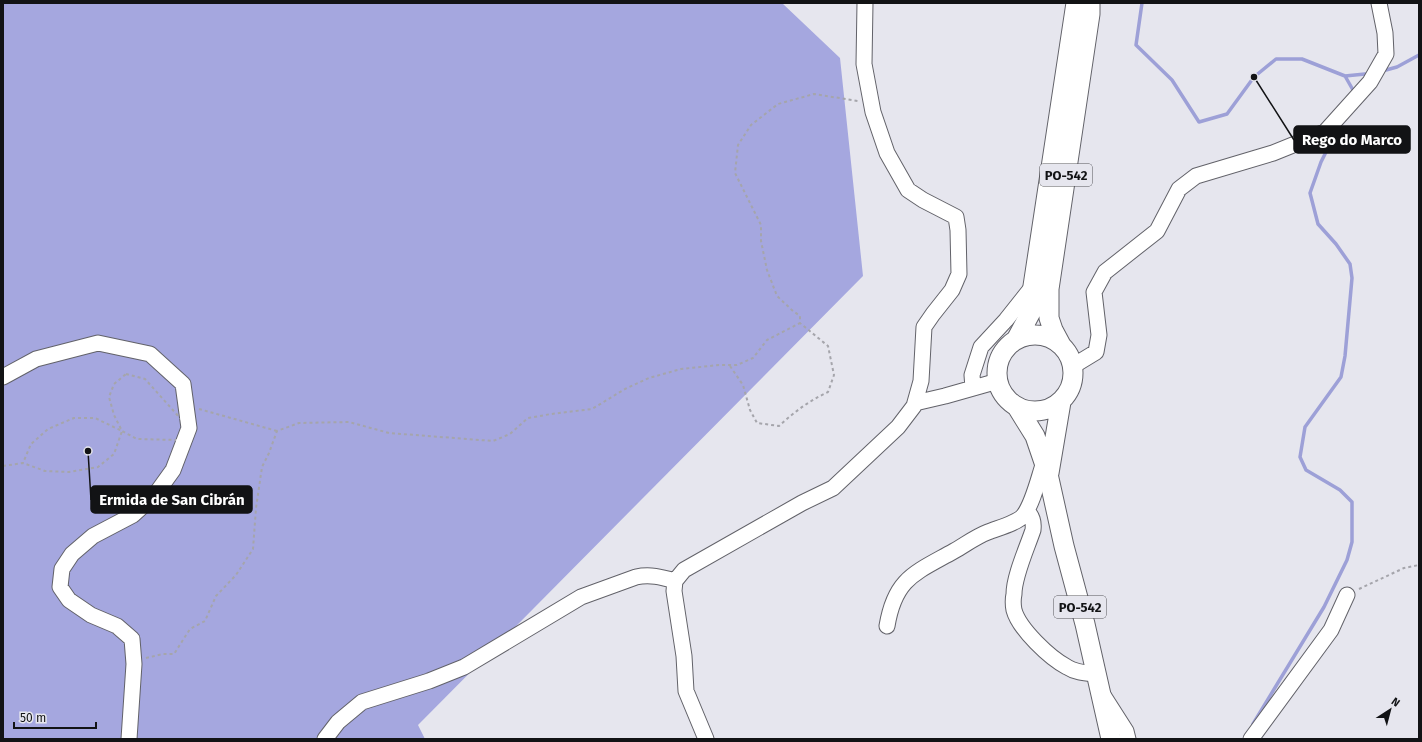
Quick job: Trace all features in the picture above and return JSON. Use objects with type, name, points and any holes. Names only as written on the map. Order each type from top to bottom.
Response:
[{"type":"main road","name":"PO-542","points":[[1076,3],[1073,32],[1033,286],[1031,312],[1016,340],[1003,353],[997,371],[998,381],[1004,396],[1017,407],[1035,436],[1046,468],[1064,546],[1097,674],[1111,739]]},
{"type":"main road","name":"PO-542","points":[[1046,468],[1061,402],[1069,392],[1073,379],[1073,366],[1068,354],[1053,330],[1049,318],[1049,289],[1090,14],[1090,3]]},
{"type":"main road","points":[[1016,340],[1028,336],[1039,335],[1051,338],[1061,345]]},
{"type":"main road","points":[[1017,407],[1032,412],[1047,410],[1061,402]]},
{"type":"street","points":[[706,739],[686,691],[684,656],[674,591],[675,581],[684,570],[701,559],[802,503],[833,488],[898,426],[914,406],[921,381],[924,327],[932,314],[952,290],[959,274],[958,230],[956,217],[923,200],[908,190],[887,153],[872,112],[864,64],[865,3]]},
{"type":"street","points":[[1073,366],[1096,352],[1099,335],[1094,292],[1105,272],[1157,231],[1179,189],[1196,176],[1273,153],[1324,132],[1370,82],[1386,54],[1385,33],[1379,3]]},
{"type":"street","points":[[972,388],[972,375],[981,347],[1006,320],[1033,286]]},
{"type":"street","points":[[3,377],[36,359],[98,343],[150,354],[183,384],[189,428],[173,470],[155,495],[133,515],[93,536],[72,554],[62,569],[60,587],[69,600],[91,615],[117,626],[132,639],[134,664],[129,739]]},
{"type":"street","points":[[915,403],[998,381]]},
{"type":"street","points":[[887,626],[892,604],[901,586],[910,577],[977,536],[1019,520],[1027,510],[1046,468]]},
{"type":"street","points":[[1027,510],[1034,524],[1013,592],[1014,610],[1020,623],[1029,636],[1067,668],[1078,672],[1097,674]]},
{"type":"street","points":[[325,739],[338,722],[362,702],[429,681],[464,668],[581,597],[644,575],[657,576],[675,581]]},
{"type":"street","points":[[1251,739],[1331,630],[1347,595]]},
{"type":"street","points":[[1101,693],[1119,719],[1126,731],[1128,739]]},
{"type":"path","points":[[800,323],[800,316],[777,296],[767,270],[761,241],[761,225],[735,173],[738,145],[750,125],[778,104],[814,94],[857,101],[869,95]]},
{"type":"path","points":[[186,406],[277,431],[299,423],[349,422],[389,433],[493,441],[510,434],[528,418],[592,409],[626,389],[649,378],[681,369],[719,365],[737,365],[753,358],[768,340],[800,323]]},
{"type":"path","points":[[730,366],[743,385],[750,410],[757,423],[779,426],[799,409],[828,392],[834,375],[828,346],[800,323]]},
{"type":"path","points":[[3,466],[23,463],[45,471],[57,472],[69,472],[98,467],[114,454],[122,431],[114,415],[109,397],[114,384],[126,374],[145,380],[189,428],[177,440],[137,439],[122,431],[95,418],[74,418],[48,429],[31,444],[23,463]]},
{"type":"path","points":[[133,652],[142,659],[163,654],[174,654],[190,629],[205,621],[216,596],[236,575],[245,562],[253,549],[256,508],[262,467],[277,431]]},
{"type":"path","points":[[1347,595],[1404,568],[1419,565]]},
{"type":"shaded area","points":[[3,3],[782,3],[840,58],[863,276],[418,725],[425,739],[3,739]]},
{"type":"waterway","points":[[1142,3],[1136,45],[1172,80],[1199,122],[1227,114],[1254,77],[1276,59],[1302,59],[1345,76],[1365,74]]},
{"type":"waterway","points":[[1386,70],[1397,67],[1419,55]]},
{"type":"waterway","points":[[1345,76],[1353,90]]},
{"type":"waterway","points":[[1253,724],[1324,607],[1347,560],[1352,542],[1352,502],[1340,490],[1306,470],[1300,457],[1305,427],[1341,377],[1345,356],[1352,278],[1350,264],[1336,244],[1318,224],[1310,193],[1321,162],[1339,126]]},
{"type":"place","name":"Rego do Marco","points":[[1254,77]]},
{"type":"place","name":"Ermida de San Cibrán","points":[[88,451]]}]
